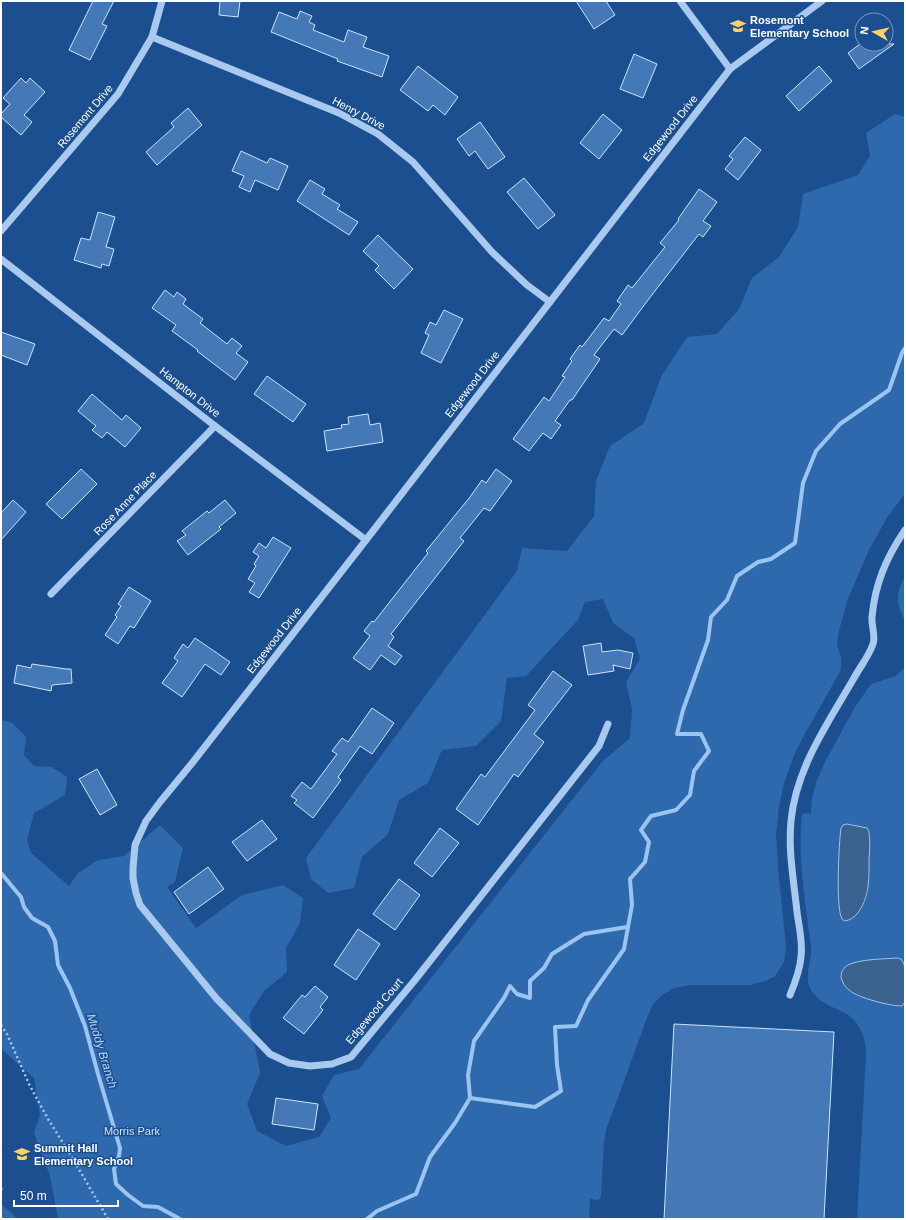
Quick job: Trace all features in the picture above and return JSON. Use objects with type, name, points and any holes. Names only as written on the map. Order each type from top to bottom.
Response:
[{"type":"street","name":"Rosemont Drive","points":[[1,231],[118,94],[152,37],[162,1]]},
{"type":"street","points":[[680,1],[730,69]]},
{"type":"street","name":"Edgewood Drive","points":[[160,802],[193,762],[366,540],[730,69],[822,1]]},
{"type":"street","name":"Henry Drive","points":[[152,37],[339,113],[378,134],[413,162],[492,252],[527,285],[550,302]]},
{"type":"street","name":"Hampton Drive","points":[[1,259],[215,426],[366,540]]},
{"type":"street","name":"Rose Anne Place","points":[[51,594],[215,426]]},
{"type":"street","points":[[790,995],[800,964],[802,943],[790,843],[791,821],[795,800],[802,776],[813,750],[874,642],[871,620],[874,596],[882,571],[905,530]]},
{"type":"street","name":"Edgewood Court","points":[[160,802],[146,821],[135,845],[133,878],[140,905],[216,998],[270,1054],[288,1063],[310,1066],[332,1064],[351,1057],[415,980],[598,746],[608,724]]},
{"type":"path","points":[[1,1025],[7,1034],[29,1084],[48,1119],[108,1219]]},
{"type":"green space","name":"Morris Park","points":[[895,114],[905,117],[905,494],[888,516],[869,550],[848,599],[837,644],[841,657],[841,670],[794,755],[783,787],[776,834],[786,946],[784,962],[775,976],[766,981],[750,985],[692,985],[674,988],[662,995],[653,1004],[606,1130],[601,1197],[598,1200],[590,1199],[589,1219],[58,1219],[50,1176],[34,1133],[40,1115],[34,1078],[1,1049],[1,720],[11,722],[26,737],[24,755],[34,766],[52,767],[67,777],[65,795],[34,813],[27,840],[31,853],[69,886],[78,873],[98,860],[124,856],[160,825],[183,848],[175,882],[167,887],[196,928],[242,895],[283,885],[303,898],[300,923],[286,948],[287,972],[264,991],[249,1015],[260,1073],[247,1104],[257,1131],[286,1146],[319,1137],[331,1118],[322,1096],[334,1075],[359,1069],[602,762],[630,738],[632,709],[626,682],[640,659],[634,638],[613,623],[603,599],[585,602],[578,620],[526,676],[507,678],[501,721],[476,746],[442,750],[428,783],[399,800],[388,834],[362,857],[354,888],[328,893],[311,879],[306,858],[517,571],[522,548],[567,551],[594,516],[596,481],[610,446],[644,423],[662,375],[687,337],[717,334],[739,309],[752,278],[779,257],[798,227],[803,194],[858,175],[870,156],[866,133]]},
{"type":"green space","points":[[905,577],[905,621],[898,604],[898,594]]},
{"type":"green space","points":[[905,667],[905,970],[904,964],[898,958],[857,962],[858,995],[897,1006],[905,1002],[905,1219],[857,1219],[866,1049],[863,1036],[855,1021],[845,1013],[820,1000],[812,991],[808,983],[811,948],[801,865],[802,814],[811,813],[812,798],[817,780],[825,762],[855,707],[871,684],[896,676]],"holes":[[[847,824],[868,891],[866,900],[861,908],[838,902],[839,857],[841,828],[843,825]]]},
{"type":"green space","points":[[1,1204],[13,1214],[16,1219],[1,1219]]},
{"type":"shaded area","points":[[847,824],[867,828],[869,832],[870,849],[868,890],[866,897],[859,911],[854,917],[846,921],[843,920],[839,905],[838,877],[841,828],[843,825]]},
{"type":"shaded area","points":[[901,959],[905,970],[905,1002],[902,1006],[882,1003],[859,996],[848,989],[842,981],[842,972],[848,965],[865,960]]},
{"type":"building","points":[[93,1],[114,1],[102,24],[107,26],[90,60],[69,50]]},
{"type":"building","points":[[220,1],[240,1],[238,17],[219,15]]},
{"type":"building","points":[[576,1],[606,1],[615,15],[594,29]]},
{"type":"building","points":[[300,11],[312,16],[309,22],[315,25],[313,30],[344,42],[348,30],[367,37],[363,47],[389,56],[382,77],[337,61],[338,59],[271,32],[279,12],[297,19]]},
{"type":"building","points":[[854,48],[854,52],[883,52],[859,69],[848,53]]},
{"type":"building","points":[[634,54],[657,64],[643,98],[620,89]]},
{"type":"building","points":[[418,66],[458,97],[445,115],[433,105],[428,111],[400,90]]},
{"type":"building","points":[[819,66],[832,81],[799,111],[786,96]]},
{"type":"building","points":[[21,78],[26,83],[30,78],[45,92],[24,115],[32,122],[21,135],[1,117],[1,114],[10,104],[3,98]]},
{"type":"building","points":[[188,108],[202,125],[157,165],[146,152],[174,127],[171,123]]},
{"type":"building","points":[[603,114],[622,130],[599,159],[580,143]]},
{"type":"building","points":[[480,122],[505,157],[488,169],[475,151],[469,156],[457,139]]},
{"type":"building","points":[[745,137],[761,150],[738,180],[725,169],[733,159],[729,156]]},
{"type":"building","points":[[241,151],[267,163],[270,158],[288,166],[278,190],[255,180],[250,192],[239,187],[244,176],[232,171]]},
{"type":"building","points":[[524,178],[555,215],[538,229],[507,192]]},
{"type":"building","points":[[310,180],[325,189],[322,194],[340,205],[337,209],[358,222],[349,235],[297,201]]},
{"type":"building","points":[[699,189],[717,202],[703,221],[711,226],[703,237],[699,234],[622,335],[614,329],[594,355],[600,359],[572,400],[570,400],[555,421],[561,425],[551,439],[543,433],[529,451],[513,439],[544,397],[549,401],[565,377],[562,376],[572,361],[570,359],[580,345],[582,347],[604,318],[609,321],[621,304],[617,301],[628,285],[632,288],[665,247],[660,243],[679,220],[678,219]]},
{"type":"building","points":[[98,212],[115,217],[106,247],[114,249],[109,266],[102,264],[101,268],[74,260],[81,238],[90,240]]},
{"type":"building","points":[[378,235],[413,269],[394,289],[375,270],[379,266],[363,251]]},
{"type":"building","points":[[165,290],[174,297],[177,292],[186,299],[183,304],[203,319],[200,323],[227,344],[232,338],[242,346],[236,353],[248,362],[235,380],[172,331],[176,325],[152,308]]},
{"type":"building","points":[[444,310],[463,319],[441,363],[421,353],[429,335],[425,333],[430,322],[436,325]]},
{"type":"building","points":[[1,332],[35,344],[27,365],[1,355]]},
{"type":"building","points":[[267,376],[306,404],[293,422],[254,394]]},
{"type":"building","points":[[92,394],[122,420],[126,415],[141,428],[125,447],[107,432],[102,438],[92,430],[96,426],[78,411]]},
{"type":"building","points":[[368,414],[370,425],[380,423],[383,442],[327,451],[324,431],[342,428],[341,425],[349,424],[348,417]]},
{"type":"building","points":[[81,469],[97,484],[62,519],[46,504]]},
{"type":"building","points":[[496,469],[512,481],[490,511],[484,508],[460,538],[464,541],[391,634],[394,637],[388,646],[402,656],[395,665],[381,655],[370,670],[353,658],[370,636],[364,631],[372,621],[374,622],[428,553],[426,551],[482,480],[486,483]]},
{"type":"building","points":[[13,500],[26,512],[1,540],[1,513]]},
{"type":"building","points":[[225,500],[236,513],[219,527],[221,529],[188,555],[177,541],[186,535],[182,531],[207,511],[209,513]]},
{"type":"building","points":[[273,537],[291,548],[259,598],[249,592],[255,583],[248,579],[256,566],[254,564],[259,556],[253,552],[259,543],[266,548]]},
{"type":"building","points":[[129,587],[151,601],[134,628],[130,626],[118,644],[105,635],[117,617],[115,615],[121,606],[118,604]]},
{"type":"building","points":[[195,638],[230,662],[221,675],[205,664],[182,697],[162,683],[178,661],[174,658],[183,644],[188,648]]},
{"type":"building","points":[[601,643],[602,652],[618,650],[633,653],[630,669],[613,665],[614,671],[588,675],[583,646]]},
{"type":"building","points":[[32,664],[71,669],[72,683],[52,685],[51,691],[14,683],[17,665],[31,668]]},
{"type":"building","points":[[553,671],[572,685],[534,734],[544,742],[518,777],[514,774],[478,825],[456,809],[481,774],[485,777],[535,710],[528,705]]},
{"type":"building","points":[[372,708],[394,723],[372,754],[360,746],[338,777],[341,780],[313,818],[294,803],[297,800],[291,796],[302,782],[311,789],[337,754],[332,751],[342,738],[348,742]]},
{"type":"building","points":[[97,769],[117,805],[100,815],[79,779]]},
{"type":"building","points":[[262,820],[277,839],[247,861],[232,842]]},
{"type":"building","points":[[440,828],[459,843],[432,877],[414,863]]},
{"type":"building","points":[[208,867],[224,889],[189,914],[174,892]]},
{"type":"building","points":[[399,879],[420,895],[395,930],[373,914]]},
{"type":"building","points":[[358,929],[380,944],[356,980],[334,965]]},
{"type":"building","points":[[315,986],[328,997],[320,1007],[323,1010],[304,1034],[283,1018],[302,995],[305,997]]},
{"type":"building","points":[[674,1024],[834,1032],[824,1219],[664,1219]]},
{"type":"building","points":[[276,1098],[318,1104],[314,1130],[272,1124]]},
{"type":"waterway","points":[[367,1219],[377,1211],[416,1194],[430,1157],[455,1123],[470,1098],[535,1107],[561,1091],[557,1065],[555,1027],[576,1026],[588,1000],[624,949],[632,905],[630,879],[645,862],[649,842],[641,830],[651,816],[676,810],[690,795],[694,771],[709,751],[701,734],[677,734],[683,710],[708,640],[711,617],[727,600],[737,576],[758,562],[771,559],[795,543],[803,483],[816,451],[840,424],[889,390],[905,348]]},
{"type":"waterway","name":"Muddy Branch","points":[[1,873],[21,897],[24,907],[32,918],[48,927],[55,941],[58,965],[70,988],[85,1026],[120,1148],[119,1156],[114,1169],[116,1184],[143,1206],[158,1207],[180,1219]]},
{"type":"waterway","points":[[470,1098],[468,1075],[474,1041],[504,998],[510,986],[517,994],[530,998],[530,981],[544,968],[552,954],[584,934],[627,927]]},
{"type":"place","name":"Rosemont Elementary School","points":[[738,26]]},
{"type":"place","name":"Summit Hall Elementary School","points":[[22,1154]]}]
